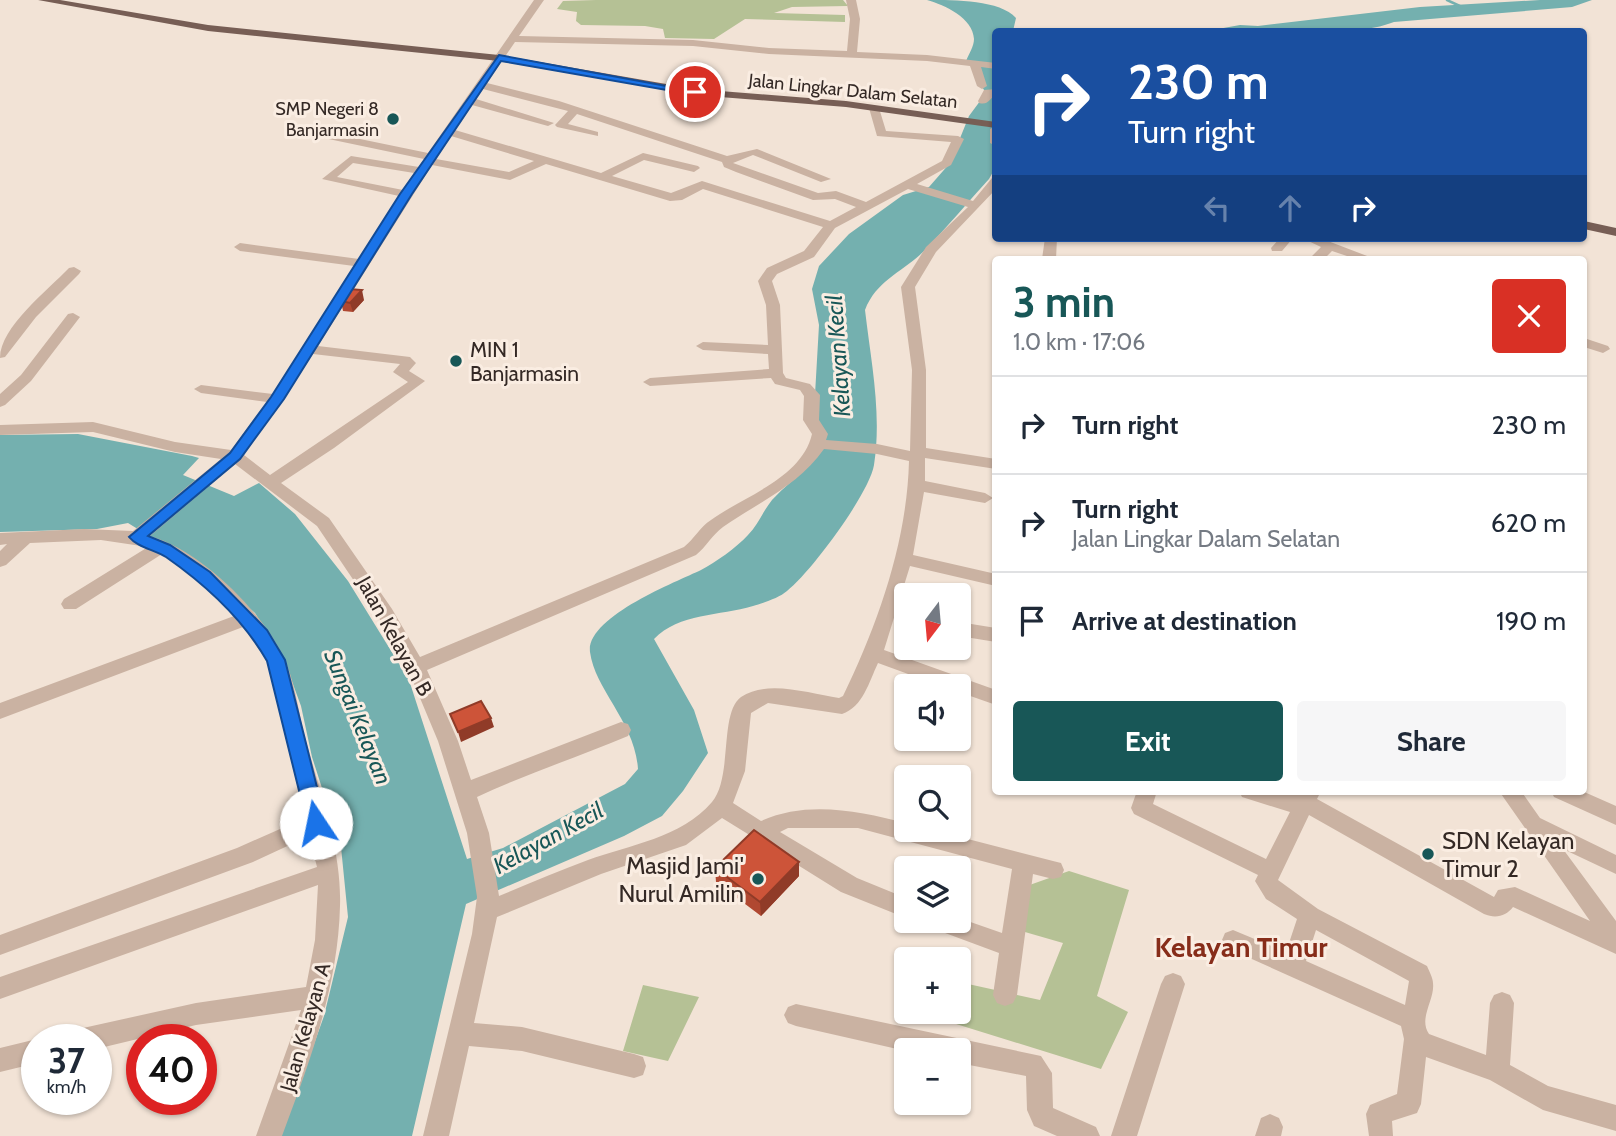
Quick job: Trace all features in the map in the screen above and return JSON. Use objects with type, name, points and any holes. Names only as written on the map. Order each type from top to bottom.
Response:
[{"type":"main road","name":"Jalan Lingkar Dalam Selatan","points":[[34,0],[268,38],[499,58]]},
{"type":"main road","name":"Jalan Lingkar Dalam Selatan","points":[[43,0],[242,32],[499,58],[695,92],[874,108],[992,126]]},
{"type":"main road","points":[[1587,226],[1616,232]]},
{"type":"street","points":[[144,531],[230,460],[277,399],[406,194],[539,0]]},
{"type":"street","points":[[851,0],[855,19],[852,54]]},
{"type":"street","points":[[514,39],[653,40],[769,51],[992,65]]},
{"type":"street","points":[[975,62],[987,93]]},
{"type":"street","points":[[481,85],[575,110],[727,160],[751,151],[825,179]]},
{"type":"street","points":[[470,101],[548,123]]},
{"type":"street","points":[[416,667],[690,551],[715,524],[802,468],[812,457],[820,444],[817,425],[811,420],[809,412],[810,390],[779,381],[776,373],[773,305],[765,281],[772,271],[809,254],[831,225],[911,186],[948,161],[957,138],[879,133],[874,108]]},
{"type":"street","points":[[575,110],[561,125],[594,134]]},
{"type":"street","points":[[306,128],[428,163]]},
{"type":"street","points":[[449,132],[600,178],[674,197],[702,185],[831,225]]},
{"type":"street","points":[[600,178],[643,156],[694,169]]},
{"type":"street","points":[[406,194],[328,179],[351,159],[428,163],[514,176],[543,160]]},
{"type":"street","points":[[727,160],[728,164],[817,197],[836,195],[866,206]]},
{"type":"street","points":[[436,1136],[487,904],[678,839],[722,807],[737,763],[743,707],[767,695],[847,705],[873,654],[904,559],[918,485],[919,370],[907,290],[931,250],[992,185]]},
{"type":"street","points":[[758,202],[785,186]]},
{"type":"street","points":[[911,186],[974,205]]},
{"type":"street","points":[[1319,242],[1358,256]]},
{"type":"street","points":[[1319,256],[1330,246]]},
{"type":"street","points":[[240,247],[362,263]]},
{"type":"street","points":[[0,354],[31,314],[74,271]]},
{"type":"street","points":[[0,402],[26,378],[73,317]]},
{"type":"street","points":[[1587,343],[1603,349]]},
{"type":"street","points":[[704,346],[776,350]]},
{"type":"street","points":[[272,481],[418,382],[400,372],[409,363],[405,360],[307,349]]},
{"type":"street","points":[[650,382],[776,373]]},
{"type":"street","points":[[201,389],[277,399]]},
{"type":"street","points":[[0,430],[93,427],[147,443],[230,460]]},
{"type":"street","points":[[820,444],[992,464]]},
{"type":"street","name":"Jalan Kelayan B","points":[[230,460],[272,481],[323,522],[380,603],[416,667],[448,741],[466,792],[484,862],[487,904]]},
{"type":"street","points":[[918,485],[985,498]]},
{"type":"street","name":"Jalan Kelayan A","points":[[0,538],[144,531],[160,547],[205,576],[247,618],[276,660],[329,872],[328,942],[318,996],[295,1069],[269,1136]]},
{"type":"street","points":[[0,561],[25,538]]},
{"type":"street","points":[[70,604],[160,547]]},
{"type":"street","points":[[904,559],[992,579]]},
{"type":"street","points":[[0,711],[247,618]]},
{"type":"street","points":[[971,631],[992,634]]},
{"type":"street","points":[[873,654],[992,697]]},
{"type":"street","points":[[466,792],[522,767],[551,760],[621,730]]},
{"type":"street","points":[[1146,795],[1141,808],[1270,872]]},
{"type":"street","points":[[1262,795],[1287,803],[1308,797],[1492,907],[1501,906],[1506,897],[1515,897],[1616,941]]},
{"type":"street","points":[[1513,795],[1616,941]]},
{"type":"street","points":[[1570,795],[1616,816]]},
{"type":"street","points":[[1308,797],[1266,881],[1273,892],[1312,917],[1419,974],[1422,984],[1414,1029],[1408,1104],[1382,1111],[1385,1135]]},
{"type":"street","points":[[722,807],[849,886],[894,903]]},
{"type":"street","points":[[762,830],[786,819],[858,819],[1053,870]]},
{"type":"street","points":[[0,945],[245,855],[316,823]]},
{"type":"street","points":[[1533,823],[1616,865]]},
{"type":"street","points":[[1005,995],[1024,863]]},
{"type":"street","points":[[0,988],[329,872]]},
{"type":"street","points":[[1293,967],[1308,919],[1312,917]]},
{"type":"street","points":[[971,932],[1011,947]]},
{"type":"street","points":[[1233,940],[1293,967],[1414,1029],[1421,1043],[1497,1071],[1543,1097],[1616,1118]]},
{"type":"street","points":[[1124,1136],[1173,984]]},
{"type":"street","points":[[112,1033],[196,1014],[318,996]]},
{"type":"street","points":[[1497,1071],[1502,1003]]},
{"type":"street","points":[[796,1015],[902,1038]]},
{"type":"street","points":[[460,1034],[522,1039],[634,1066]]},
{"type":"street","points":[[971,1053],[1032,1065],[1040,1073],[1040,1110],[1043,1117],[1087,1136]]},
{"type":"street","points":[[0,1060],[21,1055]]},
{"type":"green space","points":[[843,0],[848,6],[792,7],[774,13],[845,15],[845,22],[745,19],[714,39],[665,38],[663,29],[645,26],[581,25],[576,21],[577,12],[557,9],[563,1]]},
{"type":"green space","points":[[1069,871],[1129,890],[1097,996],[1128,1012],[1101,1069],[956,1024],[971,1024],[971,985],[1040,1000],[1063,943],[1018,930],[1024,887]]},
{"type":"green space","points":[[643,985],[699,997],[668,1061],[623,1051]]},
{"type":"water","points":[[927,0],[988,4],[1009,12],[1016,18],[1014,28],[992,28],[992,174],[926,249],[876,291],[865,310],[875,388],[876,446],[870,478],[851,513],[810,567],[784,594],[753,606],[700,616],[675,624],[654,639],[694,710],[708,753],[683,791],[662,816],[624,836],[466,904],[412,1136],[281,1136],[324,1016],[348,917],[341,847],[312,757],[301,706],[283,657],[255,613],[209,573],[128,523],[97,529],[0,532],[0,435],[78,434],[192,456],[199,458],[183,475],[234,496],[259,483],[295,514],[348,581],[409,680],[467,859],[503,848],[625,784],[638,769],[630,736],[593,666],[590,652],[593,639],[602,626],[635,602],[701,570],[732,550],[752,531],[772,500],[811,464],[819,325],[812,289],[819,266],[849,234],[903,195],[929,187],[950,163],[969,116],[986,93],[973,73],[973,65],[966,61],[974,39],[969,25],[942,5]]},
{"type":"water","points":[[1540,0],[1592,0],[1572,7],[1394,22],[1370,28],[1224,28],[1258,26],[1420,7]]},
{"type":"building","points":[[349,289],[362,290],[350,303],[341,301]]},
{"type":"building","points":[[481,701],[491,718],[458,732],[450,714]]},
{"type":"building","name":"Masjid Jami' Nurul Amilin","points":[[754,830],[799,862],[760,902],[715,868]]},
{"type":"waterway","points":[[1447,0],[1462,7]]},
{"type":"place","name":"SMP Negeri 8 Banjarmasin","points":[[393,119]]},
{"type":"place","name":"MIN 1 Banjarmasin","points":[[456,361]]},
{"type":"place","name":"SDN Kelayan Timur 2","points":[[1428,854]]},
{"type":"place","name":"Masjid Jami' Nurul Amilin","points":[[758,879]]},
{"type":"district","name":"Kelayan Timur","points":[[1241,947]]},
{"type":"route","points":[[316,823],[309,785],[276,660],[261,635],[205,576],[165,549],[137,537],[235,456],[277,399],[406,194],[499,58],[611,75],[695,92]]},
{"type":"water label","name":"Kelayan Kecil","points":[[838,356]]},
{"type":"water label","name":"Sungai Kelayan","points":[[358,717]]},
{"type":"water label","name":"Kelayan Kecil","points":[[548,838]]}]
